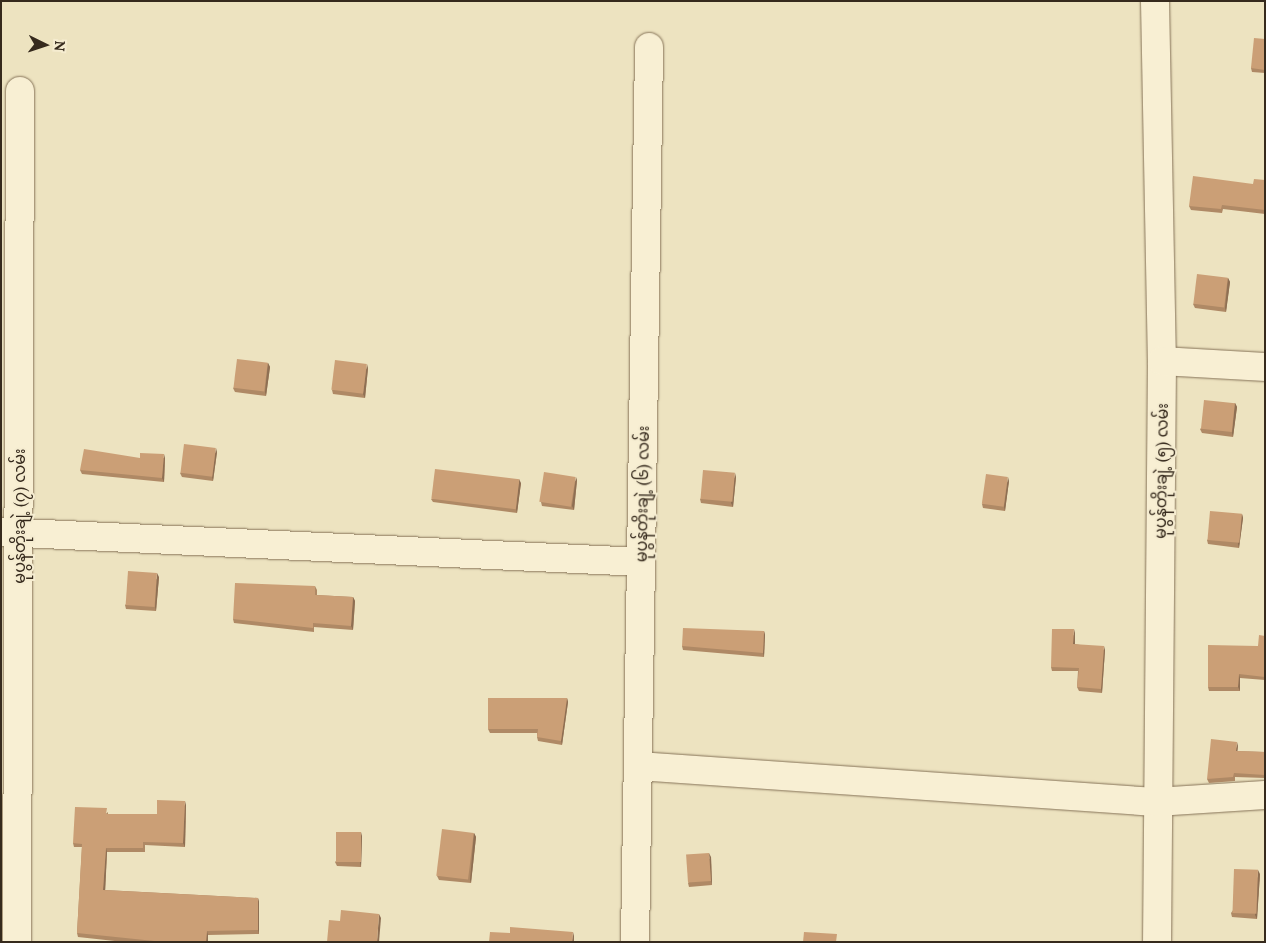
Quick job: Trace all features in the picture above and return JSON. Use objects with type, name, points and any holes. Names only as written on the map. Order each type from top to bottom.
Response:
[{"type":"street","name":"မုပွန်တိုးချဲ့ (၅) လမ်း","points":[[1155,1],[1162,361],[1156,802],[1157,942]]},
{"type":"street","name":"မုပွန်တိုးချဲ့ (၆) လမ်း","points":[[635,942],[649,47]]},
{"type":"street","name":"မုပွန်တိုးချဲ့ (၇) လမ်း","points":[[17,942],[10,533],[20,91]]},
{"type":"street","points":[[1162,361],[1265,367]]},
{"type":"street","points":[[10,533],[641,562]]},
{"type":"street","points":[[638,766],[1156,802],[1265,795]]},
{"type":"building","points":[[1254,38],[1265,39],[1265,70],[1251,68]]},
{"type":"building","points":[[1193,176],[1253,184],[1254,179],[1265,180],[1265,210],[1222,205],[1221,209],[1189,206]]},
{"type":"building","points":[[1197,274],[1228,278],[1224,308],[1193,304]]},
{"type":"building","points":[[237,359],[268,363],[264,392],[233,388]]},
{"type":"building","points":[[335,360],[367,364],[363,394],[331,390]]},
{"type":"building","points":[[1204,400],[1235,403],[1232,432],[1201,429]]},
{"type":"building","points":[[184,444],[216,448],[212,477],[180,473]]},
{"type":"building","points":[[84,449],[140,458],[140,453],[164,454],[162,478],[80,470]]},
{"type":"building","points":[[435,469],[519,479],[516,509],[431,499]]},
{"type":"building","points":[[703,470],[735,473],[732,502],[700,499]]},
{"type":"building","points":[[544,472],[576,477],[571,507],[539,502]]},
{"type":"building","points":[[986,474],[1008,477],[1004,507],[982,504]]},
{"type":"building","points":[[1210,511],[1242,514],[1239,543],[1207,540]]},
{"type":"building","points":[[128,571],[157,573],[155,607],[126,605]]},
{"type":"building","points":[[235,583],[315,586],[315,595],[353,597],[351,626],[313,623],[313,628],[233,619]]},
{"type":"building","points":[[683,628],[764,631],[763,653],[682,646]]},
{"type":"building","points":[[1052,629],[1074,629],[1073,644],[1104,646],[1101,689],[1077,687],[1079,668],[1051,667]]},
{"type":"building","points":[[1259,635],[1265,636],[1265,677],[1239,674],[1238,687],[1208,687],[1208,645],[1258,646]]},
{"type":"building","points":[[488,698],[567,698],[561,741],[537,737],[538,729],[488,729]]},
{"type":"building","points":[[1211,739],[1237,742],[1236,751],[1265,752],[1265,775],[1234,773],[1233,777],[1207,779]]},
{"type":"building","points":[[157,800],[185,801],[183,843],[143,842],[143,848],[106,848],[103,890],[258,898],[258,930],[207,931],[206,942],[164,942],[77,933],[82,844],[73,843],[75,807],[107,808],[106,814],[157,814]]},
{"type":"building","points":[[442,829],[474,833],[468,880],[436,876]]},
{"type":"building","points":[[336,832],[361,832],[361,862],[336,862]]},
{"type":"building","points":[[709,853],[711,881],[688,883],[686,855]]},
{"type":"building","points":[[1234,869],[1258,870],[1256,914],[1232,913]]},
{"type":"building","points":[[341,910],[379,914],[377,942],[327,942],[329,920],[340,921]]},
{"type":"building","points":[[510,927],[573,932],[572,942],[489,942],[490,932],[510,933]]},
{"type":"building","points":[[804,932],[837,934],[836,942],[803,942]]}]
